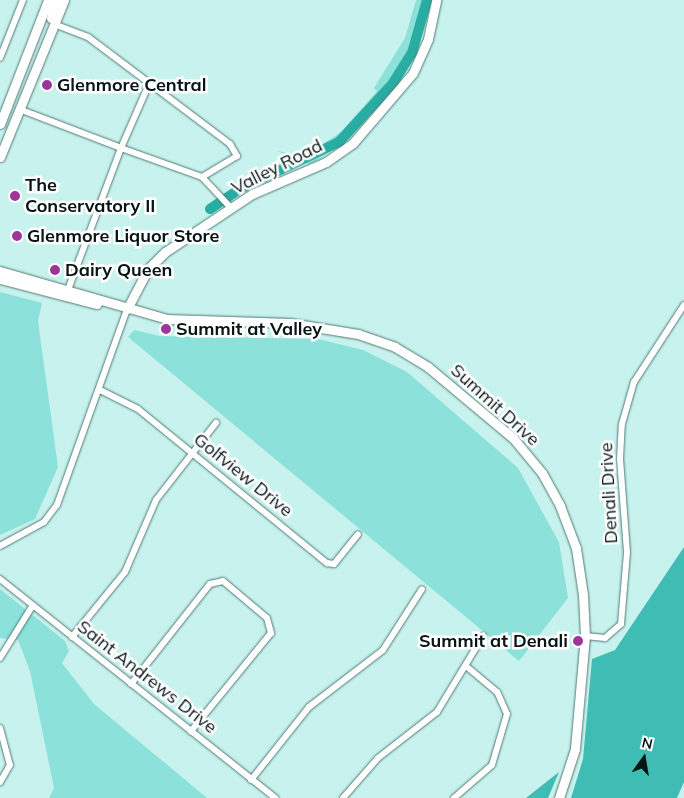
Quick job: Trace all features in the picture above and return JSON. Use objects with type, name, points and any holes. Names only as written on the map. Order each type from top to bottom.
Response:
[{"type":"street","points":[[0,58],[23,0]]},
{"type":"street","points":[[0,124],[48,0]]},
{"type":"street","points":[[46,43],[55,0]]},
{"type":"street","points":[[0,157],[64,0]]},
{"type":"street","name":"Valley Road","points":[[0,546],[44,522],[57,505],[100,390],[127,309],[148,269],[165,252],[231,208],[273,184],[326,162],[353,143],[413,72],[428,39],[436,0]]},
{"type":"street","points":[[54,24],[88,37],[230,144],[236,156],[202,177]]},
{"type":"street","points":[[68,290],[148,84]]},
{"type":"street","points":[[19,109],[202,177],[231,208]]},
{"type":"street","name":"Summit Drive","points":[[0,271],[127,309]]},
{"type":"street","name":"Summit Drive","points":[[0,279],[167,319],[211,323],[324,326],[395,347],[428,367],[513,438],[542,473],[576,548],[585,636],[575,750],[559,798]]},
{"type":"street","name":"Denali Drive","points":[[585,636],[605,638],[621,624],[627,552],[620,459],[622,424],[634,382],[684,305]]},
{"type":"street","name":"Golfview Drive","points":[[100,390],[138,409],[327,563],[334,564],[358,534]]},
{"type":"street","points":[[72,637],[125,572],[156,500],[216,424]]},
{"type":"street","name":"Saint Andrews Drive","points":[[0,579],[275,798]]},
{"type":"street","points":[[131,684],[210,584],[223,581],[267,618],[271,633],[191,731]]},
{"type":"street","points":[[251,780],[309,708],[384,650],[422,589]]},
{"type":"street","points":[[0,658],[33,605]]},
{"type":"street","points":[[343,798],[384,752],[437,712],[467,667],[483,636]]},
{"type":"street","points":[[454,798],[492,765],[507,714],[497,692],[467,667]]},
{"type":"street","points":[[0,728],[10,765],[0,782]]},
{"type":"shaded area","points":[[416,0],[430,0],[424,28],[407,68],[388,95],[347,139],[316,161],[309,164],[277,151],[305,156],[341,132],[377,91],[374,88],[405,38]]},
{"type":"shaded area","points":[[0,292],[42,303],[38,321],[58,467],[35,519],[0,535]]},
{"type":"shaded area","points":[[134,330],[160,336],[318,339],[363,350],[407,372],[518,468],[559,542],[568,598],[519,661],[128,337]]},
{"type":"shaded area","points":[[684,547],[684,782],[677,798],[571,798],[583,759],[592,659],[615,650]]},
{"type":"shaded area","points":[[0,589],[65,641],[69,651],[62,663],[94,704],[207,798],[49,798],[54,788],[30,671],[18,640],[0,638]]},
{"type":"shaded area","points":[[559,772],[548,798],[526,798]]},
{"type":"waterway","points":[[210,209],[240,189],[339,142],[393,83],[412,53],[427,0]]},
{"type":"place","name":"Glenmore Central","points":[[47,85]]},
{"type":"place","name":"The Conservatory II","points":[[15,196]]},
{"type":"place","name":"Glenmore Liquor Store","points":[[17,236]]},
{"type":"place","name":"Dairy Queen","points":[[55,270]]},
{"type":"place","name":"Summit at Valley","points":[[166,329]]},
{"type":"place","name":"Summit at Denali","points":[[578,641]]}]
